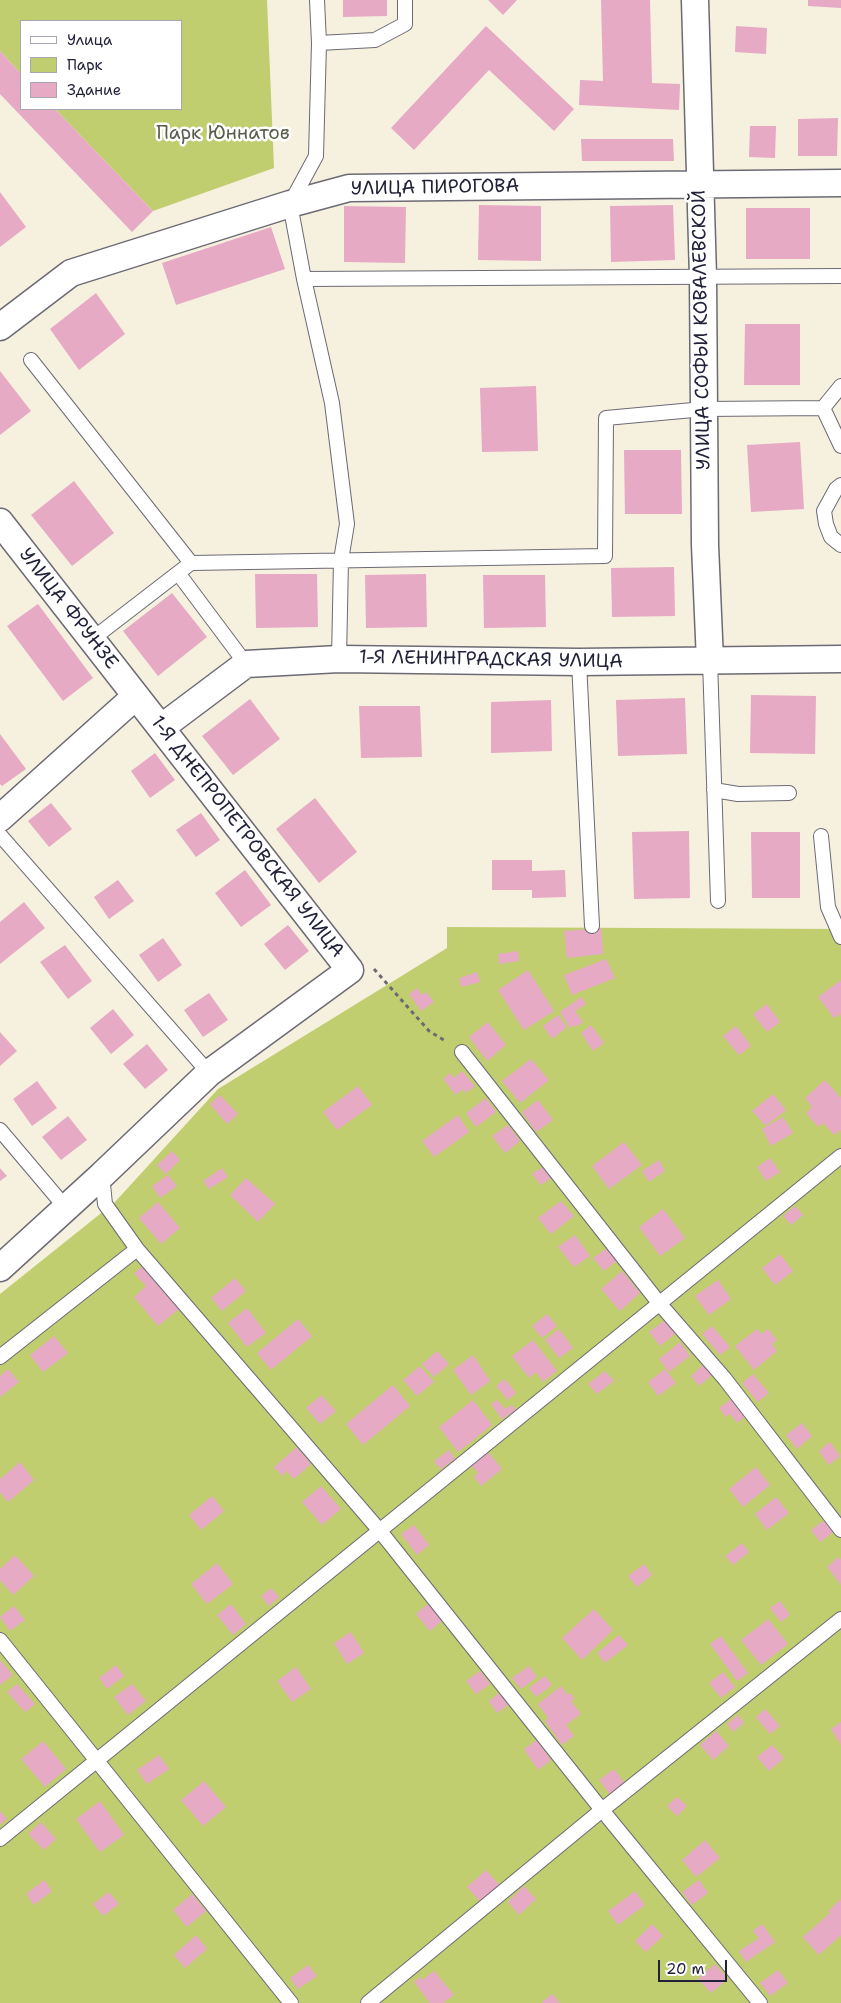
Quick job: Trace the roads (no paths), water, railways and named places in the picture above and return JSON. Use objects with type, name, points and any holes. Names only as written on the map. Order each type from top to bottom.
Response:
[{"type":"street","name":"УЛИЦА СОФЬИ КОВАЛЕВСКОЙ","points":[[695,0],[703,277],[705,545],[710,661]]},
{"type":"street","name":"УЛИЦА ПИРОГОВА","points":[[0,327],[71,273],[290,204],[349,188],[699,186],[841,183]]},
{"type":"street","name":"УЛИЦА ФРУНЗЕ","points":[[0,522],[136,696]]},
{"type":"street","name":"1-Я ЛЕНИНГРАДСКАЯ УЛИЦА","points":[[246,664],[339,659],[579,662],[841,658]]},
{"type":"street","points":[[162,727],[246,664]]},
{"type":"street","points":[[0,818],[136,696]]},
{"type":"street","name":"1-Я ДНЕПРОПЕТРОВСКАЯ УЛИЦА","points":[[0,1268],[102,1176],[209,1073],[350,970],[136,696]]},
{"type":"lane","points":[[317,0],[319,43],[316,156],[290,204],[304,279],[332,403],[347,524],[341,560],[339,659]]},
{"type":"lane","points":[[319,43],[375,40],[405,24],[405,0]]},
{"type":"lane","points":[[304,279],[841,276]]},
{"type":"lane","points":[[31,360],[191,563]]},
{"type":"lane","points":[[823,408],[841,386]]},
{"type":"lane","points":[[91,640],[191,563],[605,556],[606,418],[704,408],[823,408]]},
{"type":"lane","points":[[823,408],[841,446]]},
{"type":"lane","points":[[841,485],[836,489],[824,511],[831,537],[841,545]]},
{"type":"lane","points":[[178,573],[246,664]]},
{"type":"lane","points":[[710,661],[718,901]]},
{"type":"lane","points":[[579,662],[592,926]]},
{"type":"lane","points":[[714,790],[738,794],[789,793]]},
{"type":"lane","points":[[0,835],[209,1073]]},
{"type":"lane","points":[[821,836],[828,907],[841,937]]},
{"type":"lane","points":[[462,1052],[659,1303],[725,1379],[841,1530]]},
{"type":"lane","points":[[0,1130],[66,1208]]},
{"type":"lane","points":[[0,1839],[841,1156]]},
{"type":"lane","points":[[102,1176],[105,1204],[138,1249],[380,1531],[602,1810],[760,2003]]},
{"type":"lane","points":[[0,1357],[138,1249]]},
{"type":"lane","points":[[368,2003],[602,1810],[841,1619]]},
{"type":"lane","points":[[0,1640],[291,2003]]},
{"type":"park label","name":"Парк Юннатов","points":[[223,134]]}]
